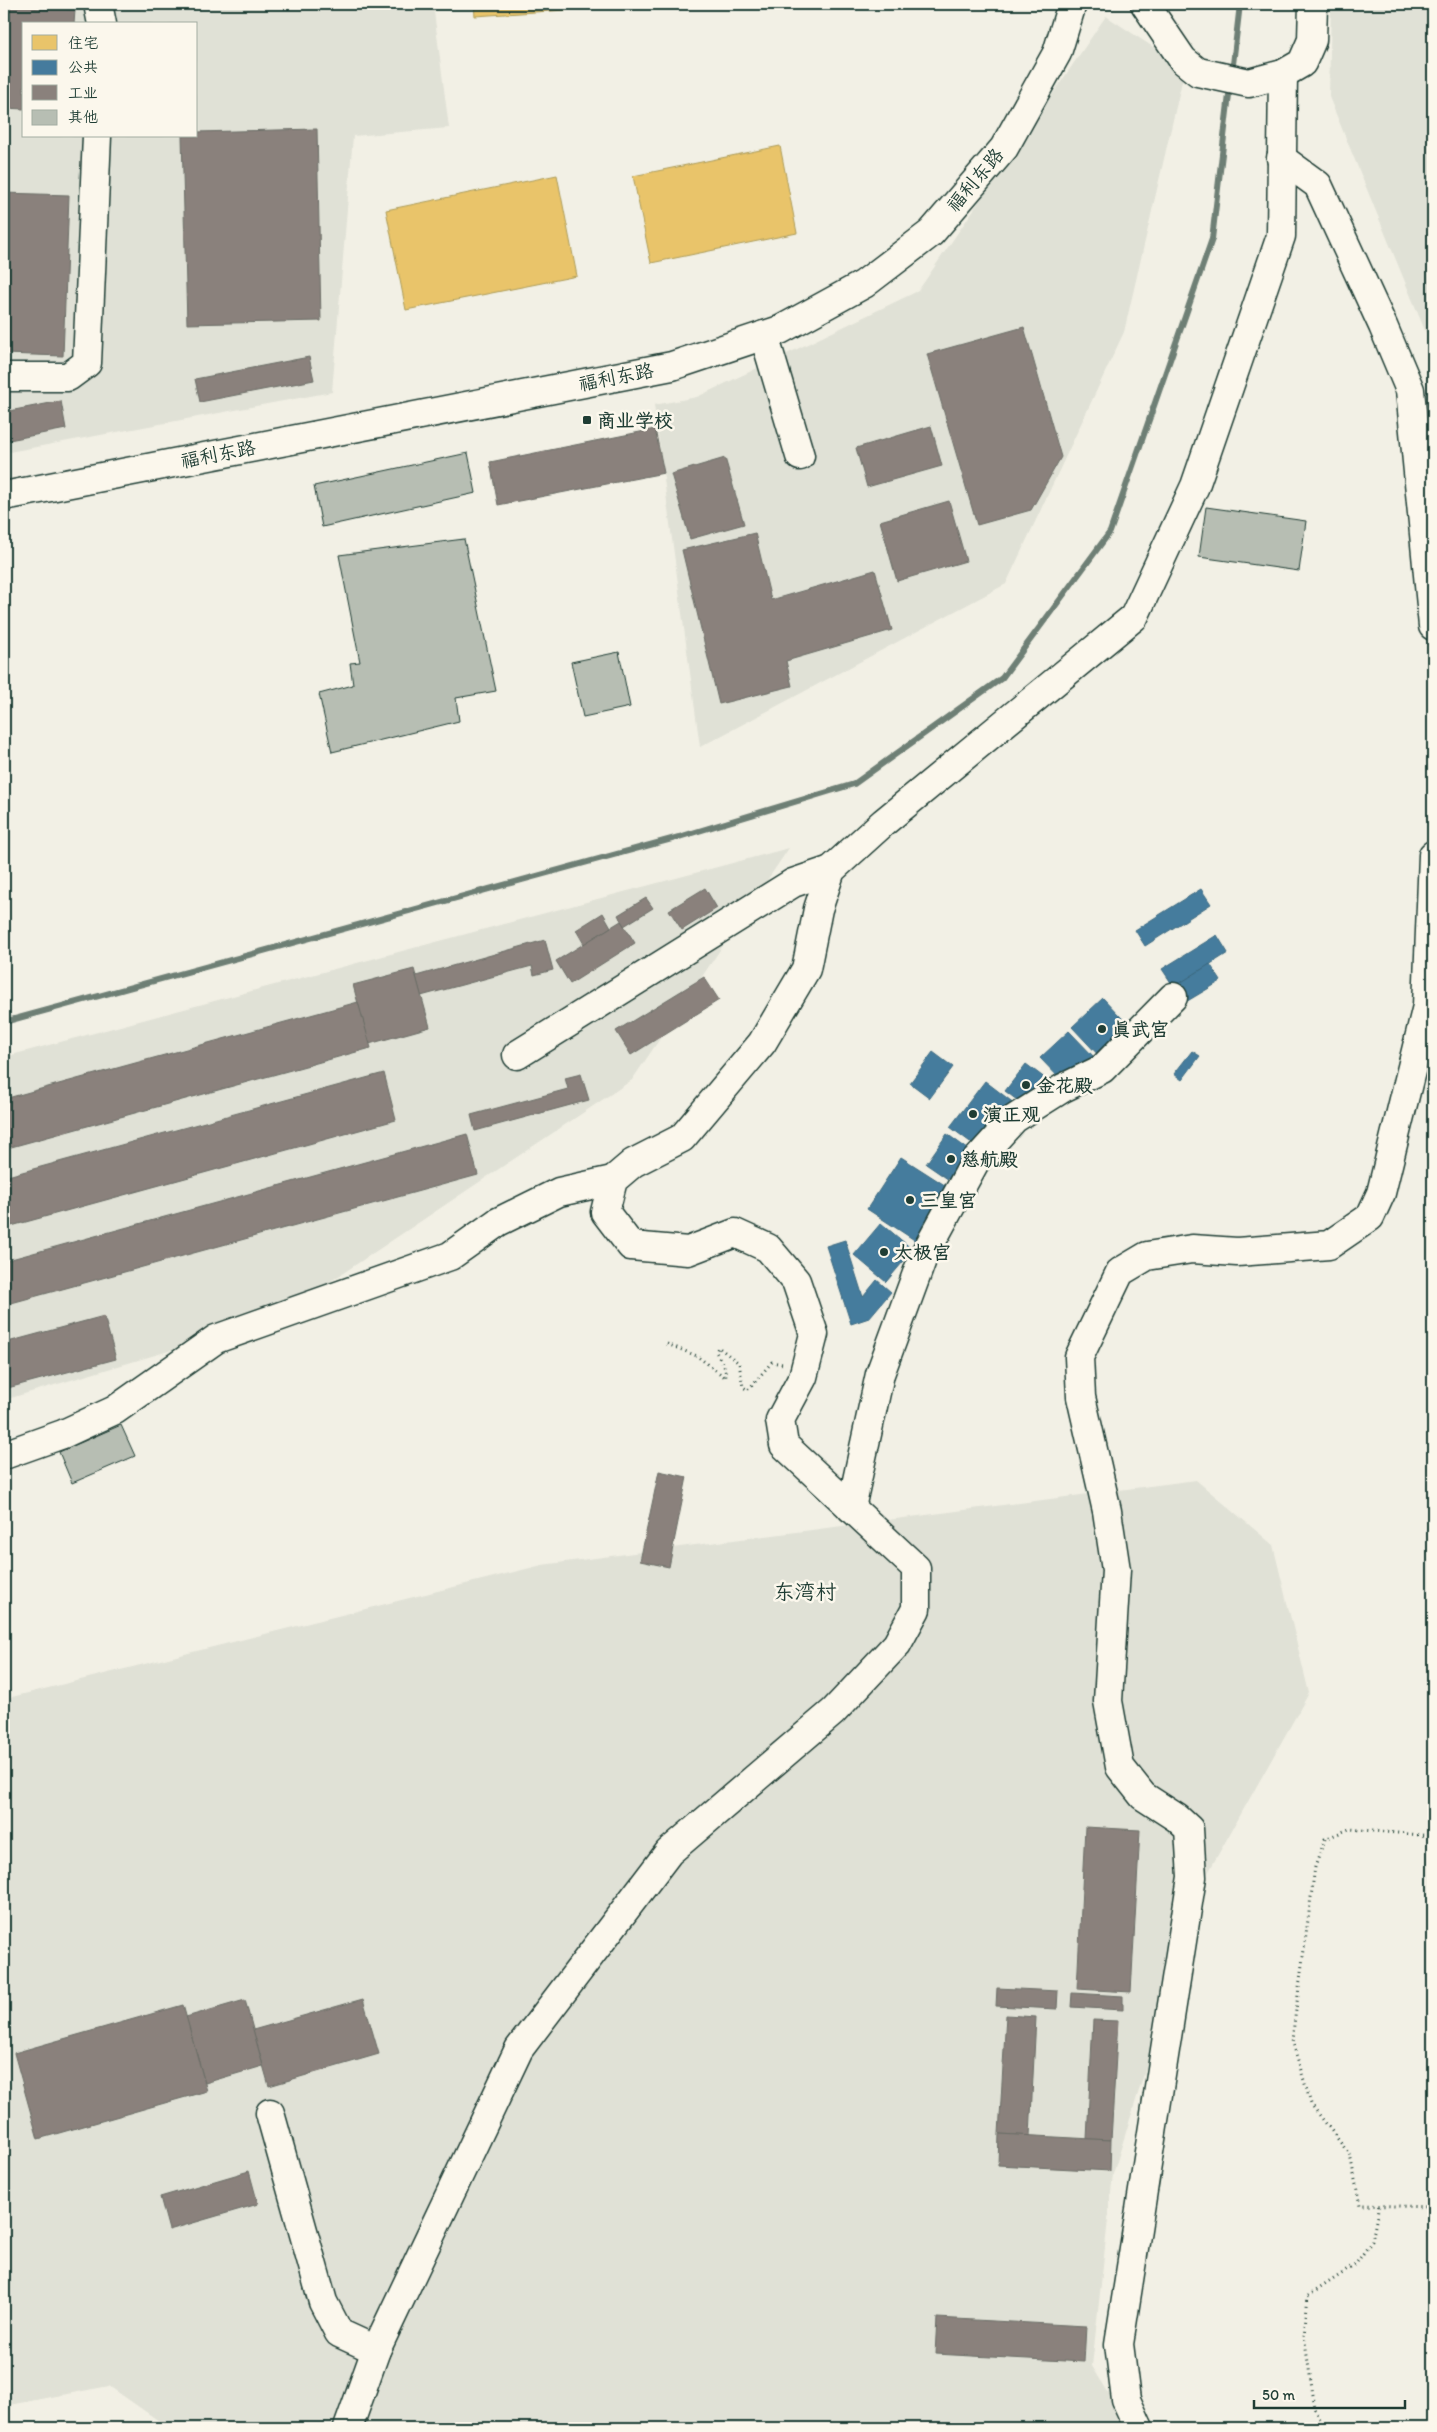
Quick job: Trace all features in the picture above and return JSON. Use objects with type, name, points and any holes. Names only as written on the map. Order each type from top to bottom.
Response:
[{"type":"main road","points":[[98,4],[102,22]]},
{"type":"main road","name":"福利东路","points":[[4,496],[672,366],[780,330],[864,284],[931,233],[1004,148],[1057,54],[1072,4]]},
{"type":"main road","points":[[1145,4],[1183,60],[1198,72],[1249,83],[1282,74],[1302,63],[1312,40],[1313,4]]},
{"type":"main road","points":[[517,1055],[793,883],[831,870],[884,822],[1134,617],[1196,486],[1280,236],[1282,74]]},
{"type":"main road","points":[[4,377],[68,377],[87,363],[97,138]]},
{"type":"main road","points":[[1281,158],[1318,185],[1383,326],[1410,390],[1433,626]]},
{"type":"main road","points":[[764,335],[800,456]]},
{"type":"main road","points":[[1139,2428],[1126,2400],[1119,2344],[1192,1877],[1189,1829],[1177,1818],[1143,1796],[1120,1768],[1108,1701],[1116,1570],[1107,1511],[1082,1397],[1079,1357],[1120,1272],[1148,1256],[1192,1249],[1237,1252],[1329,1245],[1370,1217],[1381,1193],[1427,1006],[1433,855]]},
{"type":"main road","points":[[6,1453],[63,1434],[115,1410],[216,1339],[450,1256],[498,1222],[559,1192],[613,1180],[632,1163],[682,1138],[762,1043],[806,970],[818,909],[831,870]]},
{"type":"main road","points":[[851,1508],[880,1374],[923,1257],[975,1162],[1014,1119],[1063,1088],[1102,1069],[1173,997]]},
{"type":"main road","points":[[348,2428],[376,2350],[519,2049],[669,1852],[833,1712],[897,1644],[916,1609],[916,1568],[784,1445],[780,1420],[804,1377],[814,1334],[796,1281],[768,1248],[734,1234],[688,1251],[630,1246],[605,1212],[613,1180]]},
{"type":"main road","points":[[270,2113],[323,2302],[339,2333],[376,2350]]},
{"type":"path","points":[[667,1344],[697,1356],[726,1378],[725,1368],[716,1352],[718,1347],[739,1363],[743,1387],[748,1390],[772,1362],[806,1368]]},
{"type":"path","points":[[1433,1836],[1349,1829],[1325,1839],[1315,1867],[1292,2040],[1312,2104],[1350,2155],[1360,2205],[1433,2207]]},
{"type":"path","points":[[1324,2428],[1316,2408],[1304,2336],[1308,2296],[1355,2265],[1372,2241],[1379,2206]]},
{"type":"shaded area","points":[[4,4],[433,4],[449,128],[353,136],[332,392],[4,453]]},
{"type":"shaded area","points":[[1331,4],[1433,4],[1433,350],[1329,97]]},
{"type":"shaded area","points":[[1106,16],[1185,68],[1124,332],[1006,584],[700,747],[654,405],[697,397],[918,291]]},
{"type":"shaded area","points":[[789,848],[632,1080],[273,1320],[4,1400],[4,1057]]},
{"type":"shaded area","points":[[1196,1480],[1273,1545],[1309,1693],[1205,1878],[1113,2174],[1092,2366],[1130,2428],[169,2428],[109,2386],[4,2406],[4,1699],[542,1565]]},
{"type":"building: 住宅","points":[[474,4],[565,4],[565,10],[475,16]]},
{"type":"building: 住宅","points":[[714,4],[758,4],[715,7]]},
{"type":"building: 住宅","points":[[780,146],[797,233],[651,263],[633,176]]},
{"type":"building: 住宅","points":[[557,175],[577,276],[406,310],[386,210]]},
{"type":"building: 公共","points":[[1201,889],[1211,904],[1145,946],[1135,930]]},
{"type":"building: 公共","points":[[1217,935],[1228,953],[1174,987],[1162,969]]},
{"type":"building: 公共","points":[[1210,964],[1221,981],[1184,1003],[1174,987]]},
{"type":"building: 公共","name":"真武宫","points":[[1103,998],[1133,1030],[1102,1059],[1072,1027]]},
{"type":"building: 公共","points":[[1069,1031],[1095,1058],[1066,1085],[1040,1058]]},
{"type":"building: 公共","points":[[1192,1051],[1200,1056],[1182,1080],[1174,1074]]},
{"type":"building: 公共","points":[[933,1052],[953,1067],[930,1098],[910,1083]]},
{"type":"building: 公共","name":"金花殿","points":[[1026,1064],[1046,1079],[1025,1106],[1005,1091]]},
{"type":"building: 公共","points":[[985,1081],[1015,1104],[981,1150],[950,1127]]},
{"type":"building: 公共","name":"慈航殿","points":[[947,1134],[976,1155],[955,1184],[926,1164]]},
{"type":"building: 公共","name":"三皇宫","points":[[901,1157],[954,1191],[919,1243],[867,1209]]},
{"type":"building: 公共","name":"太极宫","points":[[881,1223],[913,1250],[886,1282],[854,1255]]},
{"type":"building: 公共","points":[[845,1240],[863,1297],[877,1280],[891,1292],[869,1318],[851,1324],[826,1246]]},
{"type":"building: 工业","points":[[4,4],[35,4],[35,8],[75,10],[74,22],[22,22],[22,109],[4,108]]},
{"type":"building: 工业","points":[[317,129],[321,321],[187,324],[182,138],[198,138],[198,132]]},
{"type":"building: 工业","points":[[4,193],[69,195],[63,356],[4,354]]},
{"type":"building: 工业","points":[[1024,327],[1061,457],[1031,510],[977,525],[927,354]]},
{"type":"building: 工业","points":[[309,357],[314,380],[200,402],[195,379]]},
{"type":"building: 工业","points":[[61,401],[66,429],[4,441],[4,412]]},
{"type":"building: 工业","points":[[931,426],[942,466],[867,487],[856,448]]},
{"type":"building: 工业","points":[[655,429],[664,473],[498,505],[490,462]]},
{"type":"building: 工业","points":[[725,458],[744,524],[690,539],[671,474]]},
{"type":"building: 工业","points":[[949,501],[966,561],[897,581],[880,521]]},
{"type":"building: 工业","points":[[755,533],[771,600],[875,570],[892,630],[786,661],[792,686],[719,704],[682,550]]},
{"type":"building: 工业","points":[[705,888],[717,908],[682,930],[669,910]]},
{"type":"building: 工业","points":[[646,898],[653,908],[624,926],[618,915]]},
{"type":"building: 工业","points":[[603,913],[611,927],[584,944],[576,930]]},
{"type":"building: 工业","points":[[621,921],[635,943],[570,984],[556,961]]},
{"type":"building: 工业","points":[[545,940],[553,970],[534,975],[532,966],[421,996],[416,976]]},
{"type":"building: 工业","points":[[414,969],[430,1027],[369,1044],[353,985]]},
{"type":"building: 工业","points":[[704,977],[719,1000],[631,1055],[616,1031]]},
{"type":"building: 工业","points":[[358,1002],[371,1048],[4,1149],[4,1099]]},
{"type":"building: 工业","points":[[384,1073],[396,1120],[4,1228],[4,1177]]},
{"type":"building: 工业","points":[[581,1074],[589,1100],[475,1131],[471,1115],[568,1089],[565,1078]]},
{"type":"building: 工业","points":[[467,1134],[478,1175],[4,1305],[4,1261]]},
{"type":"building: 工业","points":[[104,1316],[116,1359],[4,1389],[4,1343]]},
{"type":"building: 工业","points":[[659,1471],[687,1477],[669,1567],[640,1561]]},
{"type":"building: 工业","points":[[1085,1827],[1140,1830],[1131,1992],[1077,1989]]},
{"type":"building: 工业","points":[[997,1988],[1058,1991],[1057,2009],[996,2006]]},
{"type":"building: 工业","points":[[1072,1993],[1123,1996],[1123,2010],[1071,2007]]},
{"type":"building: 工业","points":[[363,1999],[379,2054],[269,2086],[253,2030]]},
{"type":"building: 工业","points":[[245,2000],[263,2066],[205,2083],[186,2017]]},
{"type":"building: 工业","points":[[183,2005],[207,2091],[38,2139],[14,2053]]},
{"type":"building: 工业","points":[[1006,2015],[1036,2017],[1030,2136],[999,2134]]},
{"type":"building: 工业","points":[[1093,2020],[1118,2021],[1111,2140],[1087,2139]]},
{"type":"building: 工业","points":[[999,2134],[1111,2140],[1110,2171],[998,2165]]},
{"type":"building: 工业","points":[[249,2171],[258,2204],[169,2230],[160,2197]]},
{"type":"building: 工业","points":[[937,2318],[1086,2326],[1084,2362],[935,2354]]},
{"type":"building: 其他","points":[[468,453],[476,493],[322,527],[314,486]]},
{"type":"building: 其他","points":[[1206,507],[1306,521],[1299,571],[1199,557]]},
{"type":"building: 其他","points":[[464,539],[496,691],[456,698],[459,721],[332,752],[319,694],[353,685],[350,663],[360,662],[339,555]]},
{"type":"building: 其他","points":[[619,652],[630,707],[583,717],[571,662]]},
{"type":"building: 其他","points":[[121,1425],[135,1456],[72,1483],[59,1452]]},
{"type":"waterway","points":[[1232,73],[1240,4]]},
{"type":"waterway","points":[[4,1022],[679,837],[854,784],[1002,678],[1110,532],[1212,239],[1230,86]]},
{"type":"place","name":"商业学校","points":[[587,420]]},
{"type":"place","name":"真武宫","points":[[1102,1029]]},
{"type":"place","name":"金花殿","points":[[1026,1085]]},
{"type":"place","name":"演正观","points":[[973,1114]]},
{"type":"place","name":"慈航殿","points":[[951,1159]]},
{"type":"place","name":"三皇宫","points":[[910,1200]]},
{"type":"place","name":"太极宫","points":[[884,1252]]},
{"type":"district","name":"东湾村","points":[[805,1591]]}]
